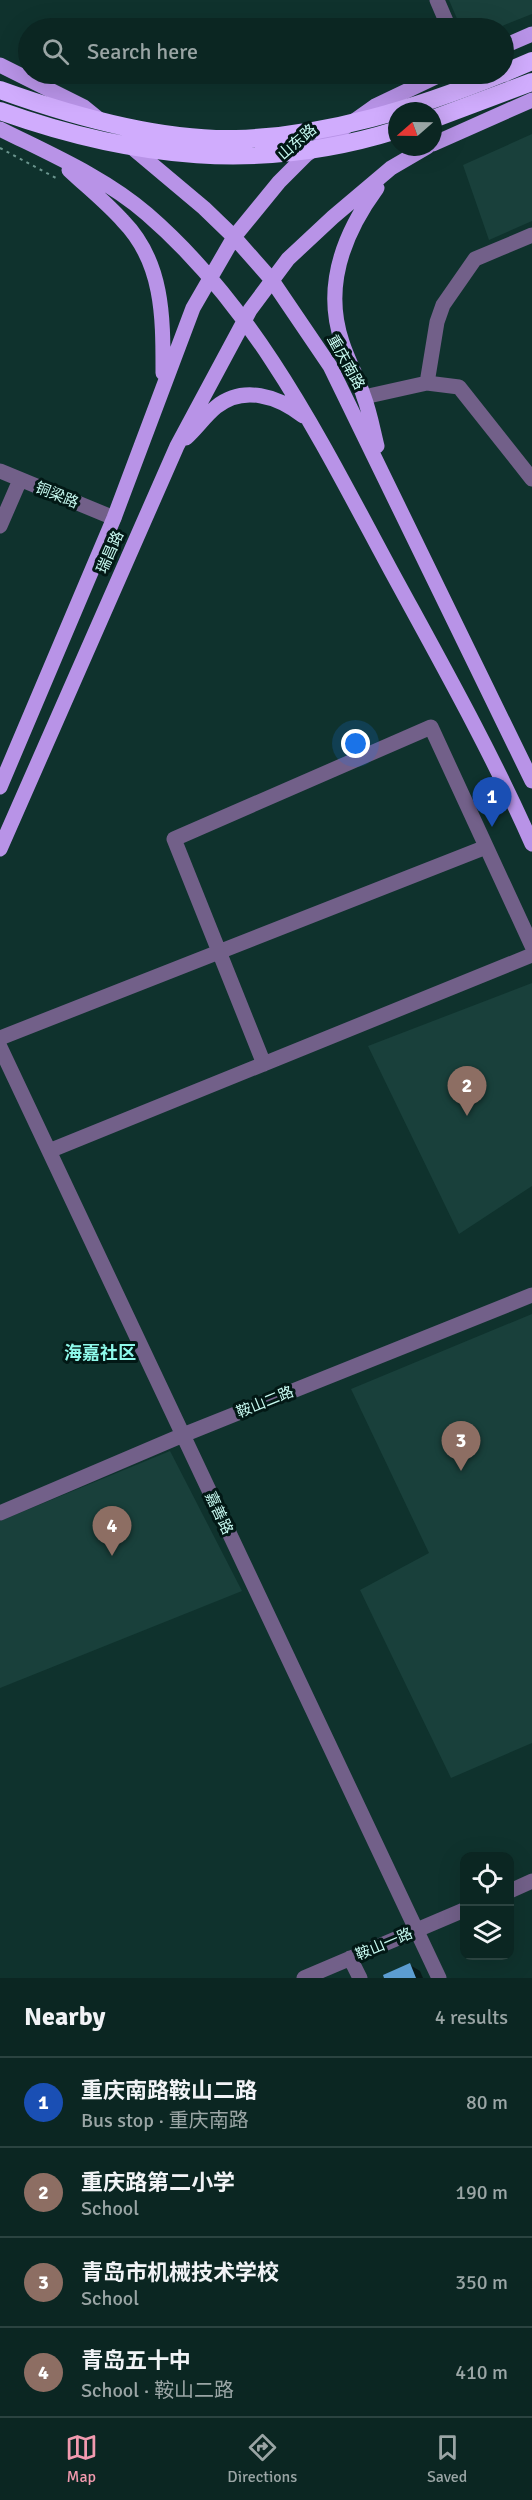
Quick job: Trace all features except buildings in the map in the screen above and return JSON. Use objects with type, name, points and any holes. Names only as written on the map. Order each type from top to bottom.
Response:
[{"type":"highway","points":[[514,68],[532,60]]},
{"type":"highway","points":[[442,116],[532,82]]},
{"type":"highway","points":[[0,90],[53,109],[151,132],[234,139],[298,134],[374,118],[475,84]]},
{"type":"highway","points":[[0,111],[48,128],[96,140],[153,151],[234,157],[299,153],[388,132]]},
{"type":"main road","points":[[514,42],[532,34]]},
{"type":"main road","name":"重庆南路","points":[[0,65],[18,74]]},
{"type":"main road","name":"重庆南路","points":[[38,84],[84,107],[204,208],[234,237],[271,279],[330,366],[532,781]]},
{"type":"main road","name":"山东路","points":[[210,278],[234,237],[279,182],[306,155],[375,106],[421,84]]},
{"type":"main road","points":[[442,140],[532,100]]},
{"type":"main road","points":[[84,107],[145,137],[180,146],[224,149],[245,148],[324,130],[375,106]]},
{"type":"main road","points":[[0,129],[94,177],[146,213],[210,278],[245,319],[311,422],[500,772],[532,844]]},
{"type":"main road","points":[[54,156],[124,221],[147,254],[161,302],[163,384]]},
{"type":"main road","points":[[271,279],[333,217],[392,168],[412,156]]},
{"type":"main road","points":[[384,475],[364,397],[341,341],[336,318],[335,287],[338,266],[355,219],[392,168]]},
{"type":"main road","name":"瑞昌路","points":[[0,787],[114,518],[193,308],[210,278]]},
{"type":"main road","name":"瑞昌路","points":[[0,849],[177,446],[245,319],[271,279]]},
{"type":"main road","points":[[177,446],[216,407],[237,396],[269,396],[287,403],[311,422]]},
{"type":"street","points":[[437,0],[445,18]]},
{"type":"street","points":[[427,383],[436,322],[443,305],[475,259],[532,235]]},
{"type":"street","points":[[364,397],[427,383],[459,387],[532,479]]},
{"type":"street","name":"铜梁路","points":[[0,471],[114,518]]},
{"type":"street","points":[[0,526],[20,480]]},
{"type":"street","points":[[264,1064],[174,839],[431,727],[532,946]]},
{"type":"street","points":[[0,1038],[486,847]]},
{"type":"street","points":[[49,1151],[532,955]]},
{"type":"street","name":"嘉善路","points":[[0,1047],[439,1978]]},
{"type":"street","name":"鞍山二路","points":[[0,1513],[183,1435],[532,1296]]},
{"type":"street","points":[[514,1889],[532,1881]]},
{"type":"street","name":"鞍山一路","points":[[304,1978],[460,1912]]},
{"type":"street","points":[[350,1959],[360,1978]]},
{"type":"shaded area","points":[[449,0],[532,0],[532,14],[514,21],[514,18],[457,18]]},
{"type":"shaded area","points":[[532,134],[532,221],[489,240],[463,165]]},
{"type":"shaded area","points":[[532,983],[532,1186],[459,1234],[368,1046]]},
{"type":"shaded area","points":[[532,1314],[532,1743],[451,1778],[360,1590],[429,1553],[351,1389]]},
{"type":"shaded area","points":[[170,1451],[242,1591],[0,1688],[0,1521]]},
{"type":"place","name":"重庆南路鞍山二路","points":[[492,827]]},
{"type":"place","name":"重庆路第二小学","points":[[467,1116]]},
{"type":"place","name":"青岛市机械技术学校","points":[[461,1471]]},
{"type":"place","name":"青岛五十中","points":[[112,1556]]},
{"type":"district","name":"海嘉社区","points":[[100,1353]]}]
